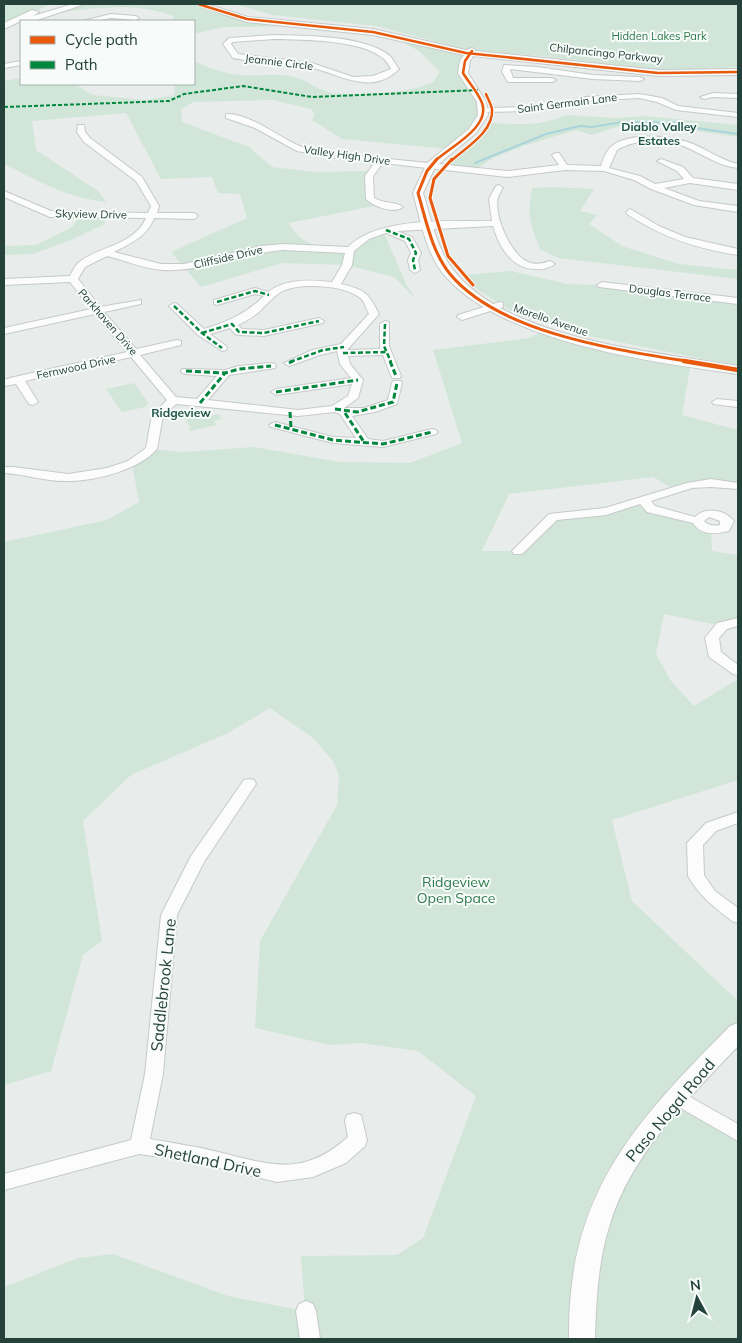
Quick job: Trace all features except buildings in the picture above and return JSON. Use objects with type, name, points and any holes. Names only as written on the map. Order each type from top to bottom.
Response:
[{"type":"street","points":[[4,27],[51,4]]},
{"type":"street","points":[[29,20],[81,4]]},
{"type":"street","points":[[198,4],[247,19],[405,33]]},
{"type":"street","points":[[248,9],[475,52]]},
{"type":"street","points":[[273,15],[376,26],[475,52]]},
{"type":"street","points":[[91,20],[110,16],[136,18]]},
{"type":"street","points":[[4,27],[20,23]]},
{"type":"street","points":[[330,41],[342,28]]},
{"type":"street","name":"Jeannie Circle","points":[[274,37],[330,41],[374,50],[390,60],[395,69],[387,76],[360,80],[347,78],[313,66],[258,61],[236,56],[227,44],[229,40],[235,39],[274,37]]},
{"type":"street","points":[[475,52],[465,61],[462,73],[488,110]]},
{"type":"street","name":"Chilpancingo Parkway","points":[[475,52],[658,72],[738,72]]},
{"type":"street","name":"Chilpancingo Parkway","points":[[475,52],[653,69],[683,70],[738,67]]},
{"type":"street","points":[[567,72],[578,62]]},
{"type":"street","points":[[4,66],[20,63]]},
{"type":"street","points":[[552,80],[511,80],[506,72],[507,67],[567,72],[593,77],[640,79]]},
{"type":"street","points":[[704,97],[713,95],[738,96]]},
{"type":"street","name":"Saint Germain Lane","points":[[488,110],[555,106],[585,99],[639,96],[658,100],[676,108],[738,115]]},
{"type":"street","points":[[611,97],[617,106]]},
{"type":"street","name":"Morello Avenue","points":[[488,110],[477,128],[436,166],[430,196],[434,226],[448,256],[478,290],[496,306],[518,320],[581,342],[738,370]]},
{"type":"street","name":"Valley High Drive","points":[[229,116],[258,126],[300,149],[436,166]]},
{"type":"street","points":[[81,126],[81,132],[87,140],[139,179],[155,206],[153,215]]},
{"type":"street","points":[[604,169],[615,147],[626,142],[654,140],[685,144],[718,161],[738,166]]},
{"type":"street","points":[[556,155],[565,167]]},
{"type":"street","points":[[381,160],[369,176],[370,199],[379,205],[399,207]]},
{"type":"street","points":[[661,161],[680,169],[690,180]]},
{"type":"street","points":[[436,166],[508,174],[565,167],[604,169],[638,178],[654,187],[697,203],[738,209]]},
{"type":"street","points":[[654,187],[690,180],[738,188]]},
{"type":"street","points":[[499,188],[493,200],[497,223],[510,254],[519,262],[532,267],[550,264]]},
{"type":"street","name":"Skyview Drive","points":[[4,194],[50,214],[194,216]]},
{"type":"street","points":[[630,212],[646,224],[674,236],[670,243],[679,247],[706,246],[738,252]]},
{"type":"street","name":"Parkhaven Drive","points":[[153,215],[146,228],[133,239],[81,265],[73,279],[96,311],[136,354],[173,400]]},
{"type":"street","points":[[335,285],[347,265],[350,250],[366,237],[386,230],[497,223]]},
{"type":"street","points":[[386,230],[409,239],[416,253],[412,260],[415,270]]},
{"type":"street","name":"Cliffside Drive","points":[[107,253],[161,267],[184,267],[261,249],[284,247],[350,250]]},
{"type":"street","points":[[4,282],[73,279]]},
{"type":"street","points":[[202,333],[232,324],[253,312],[269,295],[282,287],[309,283],[351,288],[365,296],[374,314],[354,334],[344,350],[345,364],[358,380]]},
{"type":"street","name":"Douglas Terrace","points":[[602,285],[738,301]]},
{"type":"street","points":[[217,302],[256,291],[269,295]]},
{"type":"street","points":[[4,331],[138,302]]},
{"type":"street","points":[[174,306],[202,333],[222,348]]},
{"type":"street","points":[[462,317],[496,306]]},
{"type":"street","name":"Morello Avenue","points":[[496,306],[519,316],[589,336],[738,366]]},
{"type":"street","points":[[232,324],[239,332],[264,333],[319,321]]},
{"type":"street","points":[[4,470],[68,478],[109,471],[132,463],[151,449],[158,416],[173,400],[290,412],[340,411],[359,413],[393,402],[397,379],[384,346],[385,324]]},
{"type":"street","name":"Fernwood Drive","points":[[4,383],[177,343]]},
{"type":"street","points":[[289,363],[332,348],[387,352]]},
{"type":"street","points":[[186,371],[225,373],[239,369],[271,366]]},
{"type":"street","points":[[200,403],[225,373]]},
{"type":"street","points":[[18,379],[33,402]]},
{"type":"street","points":[[276,392],[358,380]]},
{"type":"street","points":[[340,411],[353,398],[358,380]]},
{"type":"street","points":[[717,402],[738,404]]},
{"type":"street","points":[[340,411],[364,442]]},
{"type":"street","points":[[290,412],[291,429]]},
{"type":"street","points":[[275,425],[333,440],[383,444],[432,432]]},
{"type":"street","points":[[518,551],[553,517],[606,510],[660,496],[674,488],[691,485],[711,483],[738,486]]},
{"type":"street","points":[[643,500],[651,509],[698,521]]},
{"type":"street","points":[[738,622],[722,626],[712,638],[714,654],[738,671]]},
{"type":"street","name":"Saddlebrook Lane","points":[[139,1146],[154,1074],[170,915],[197,860],[250,784]]},
{"type":"street","points":[[738,817],[711,827],[695,843],[696,876],[709,895],[738,917]]},
{"type":"street","name":"Paso Nogal Road","points":[[582,1339],[587,1265],[601,1212],[620,1171],[676,1097],[738,1032]]},
{"type":"street","points":[[676,1097],[738,1133]]},
{"type":"street","name":"Shetland Drive","points":[[4,1182],[139,1146],[194,1154],[277,1174],[313,1169],[339,1157],[358,1140],[354,1121]]},
{"type":"street","points":[[306,1311],[310,1339]]},
{"type":"green space","points":[[4,4],[51,4],[4,26]]},
{"type":"green space","points":[[81,4],[198,4],[247,19],[314,26],[223,27],[195,34],[195,20],[171,20],[175,17],[160,12],[128,7],[76,10],[44,15]]},
{"type":"green space","name":"Hidden Lakes Park","points":[[234,4],[738,4],[738,67],[683,70],[653,69],[543,56],[472,51],[376,26],[273,15]]},
{"type":"green space","points":[[393,37],[470,53],[463,73],[483,104],[477,128],[449,149],[342,139],[312,120],[315,114],[311,109],[272,100],[194,102],[181,109],[182,122],[249,147],[272,167],[316,172],[373,171],[370,199],[379,205],[289,223],[294,231],[307,242],[333,249],[350,250],[360,241],[385,235],[407,286],[417,300],[394,277],[347,265],[282,263],[201,287],[171,252],[247,218],[240,194],[218,193],[212,177],[161,179],[126,113],[32,121],[36,150],[98,191],[106,202],[65,193],[4,164],[4,81],[20,78],[20,85],[76,85],[93,95],[146,100],[174,95],[175,85],[195,85],[195,70],[197,69],[195,68],[195,61],[217,70],[235,74],[294,77],[321,90],[334,93],[381,93],[414,89],[434,81],[440,72],[419,51]]},
{"type":"green space","points":[[565,115],[615,118],[645,116],[738,125],[738,137],[655,125],[617,127],[591,135],[576,130],[523,146],[493,158],[474,171],[442,167],[475,142],[490,123],[537,123]]},
{"type":"green space","points":[[532,188],[594,189],[580,211],[597,215],[589,224],[622,246],[679,264],[738,270],[738,279],[558,258],[540,249],[530,212]]},
{"type":"green space","points":[[82,214],[105,214],[105,224],[71,240],[33,254],[4,255],[4,246],[36,245],[71,228]]},
{"type":"green space","points":[[511,271],[568,284],[602,285],[738,301],[738,366],[589,336],[519,316],[478,290],[463,275]]},
{"type":"green space","name":"Ridgeview Open Space","points":[[546,330],[581,342],[691,362],[682,415],[738,430],[738,486],[674,489],[653,477],[509,494],[482,551],[518,551],[553,517],[606,511],[643,500],[651,509],[687,518],[711,530],[712,551],[738,555],[738,622],[722,626],[664,614],[656,654],[671,681],[694,706],[738,679],[738,780],[612,820],[632,901],[738,1001],[738,1032],[677,1097],[738,1133],[738,1281],[736,1283],[738,1285],[738,1339],[4,1339],[4,1287],[78,1258],[113,1254],[228,1296],[305,1311],[301,1256],[397,1255],[423,1238],[476,1096],[418,1051],[361,1043],[330,1045],[255,1028],[260,941],[337,805],[339,775],[333,761],[313,738],[270,708],[228,733],[131,775],[83,821],[102,941],[83,955],[51,1071],[4,1085],[4,542],[107,520],[139,502],[132,463],[151,449],[183,452],[254,447],[340,462],[410,463],[462,443],[433,350],[529,338]]},
{"type":"green space","points":[[134,383],[148,403],[145,407],[122,412],[106,389]]},
{"type":"green space","points":[[207,412],[210,416],[218,414],[222,419],[214,421],[217,425],[190,431],[188,429],[191,428],[184,417]]},
{"type":"waterway","points":[[475,163],[546,134],[580,126],[592,127],[622,122],[679,123],[689,127],[738,134]]},
{"type":"marked path","points":[[4,107],[169,101],[184,94],[243,86],[312,97],[478,90]]},
{"type":"marked path","points":[[386,230],[409,239],[416,253],[413,260],[415,270]]},
{"type":"marked path","points":[[217,302],[255,291],[269,295]]},
{"type":"marked path","points":[[174,306],[202,333],[222,348]]},
{"type":"marked path","points":[[202,333],[232,324],[239,332],[264,333],[319,321]]},
{"type":"marked path","points":[[385,324],[384,346],[396,376]]},
{"type":"marked path","points":[[289,363],[323,350],[344,347]]},
{"type":"marked path","points":[[343,353],[387,352]]},
{"type":"marked path","points":[[186,371],[225,373],[239,369],[271,366]]},
{"type":"marked path","points":[[200,403],[225,373]]},
{"type":"marked path","points":[[276,392],[358,380]]},
{"type":"marked path","points":[[335,409],[357,412],[393,402],[397,383]]},
{"type":"marked path","points":[[290,412],[291,429]]},
{"type":"marked path","points":[[345,413],[364,442]]},
{"type":"marked path","points":[[275,425],[333,440],[383,444],[432,432]]},
{"type":"cycle path","points":[[198,4],[247,19],[373,32],[466,53],[658,73],[738,72]]},
{"type":"cycle path","points":[[472,51],[465,61],[463,73],[482,102],[483,115],[473,131],[431,165],[418,193],[434,245],[450,274],[473,296],[505,315],[542,330],[626,351],[738,370]]},
{"type":"cycle path","points":[[473,285],[456,268],[448,256],[430,194],[434,179],[444,167],[481,134],[489,123],[492,109],[486,94]]},
{"type":"district","name":"Diablo Valley Estates","points":[[659,133]]},
{"type":"district","name":"Ridgeview","points":[[181,412]]}]
